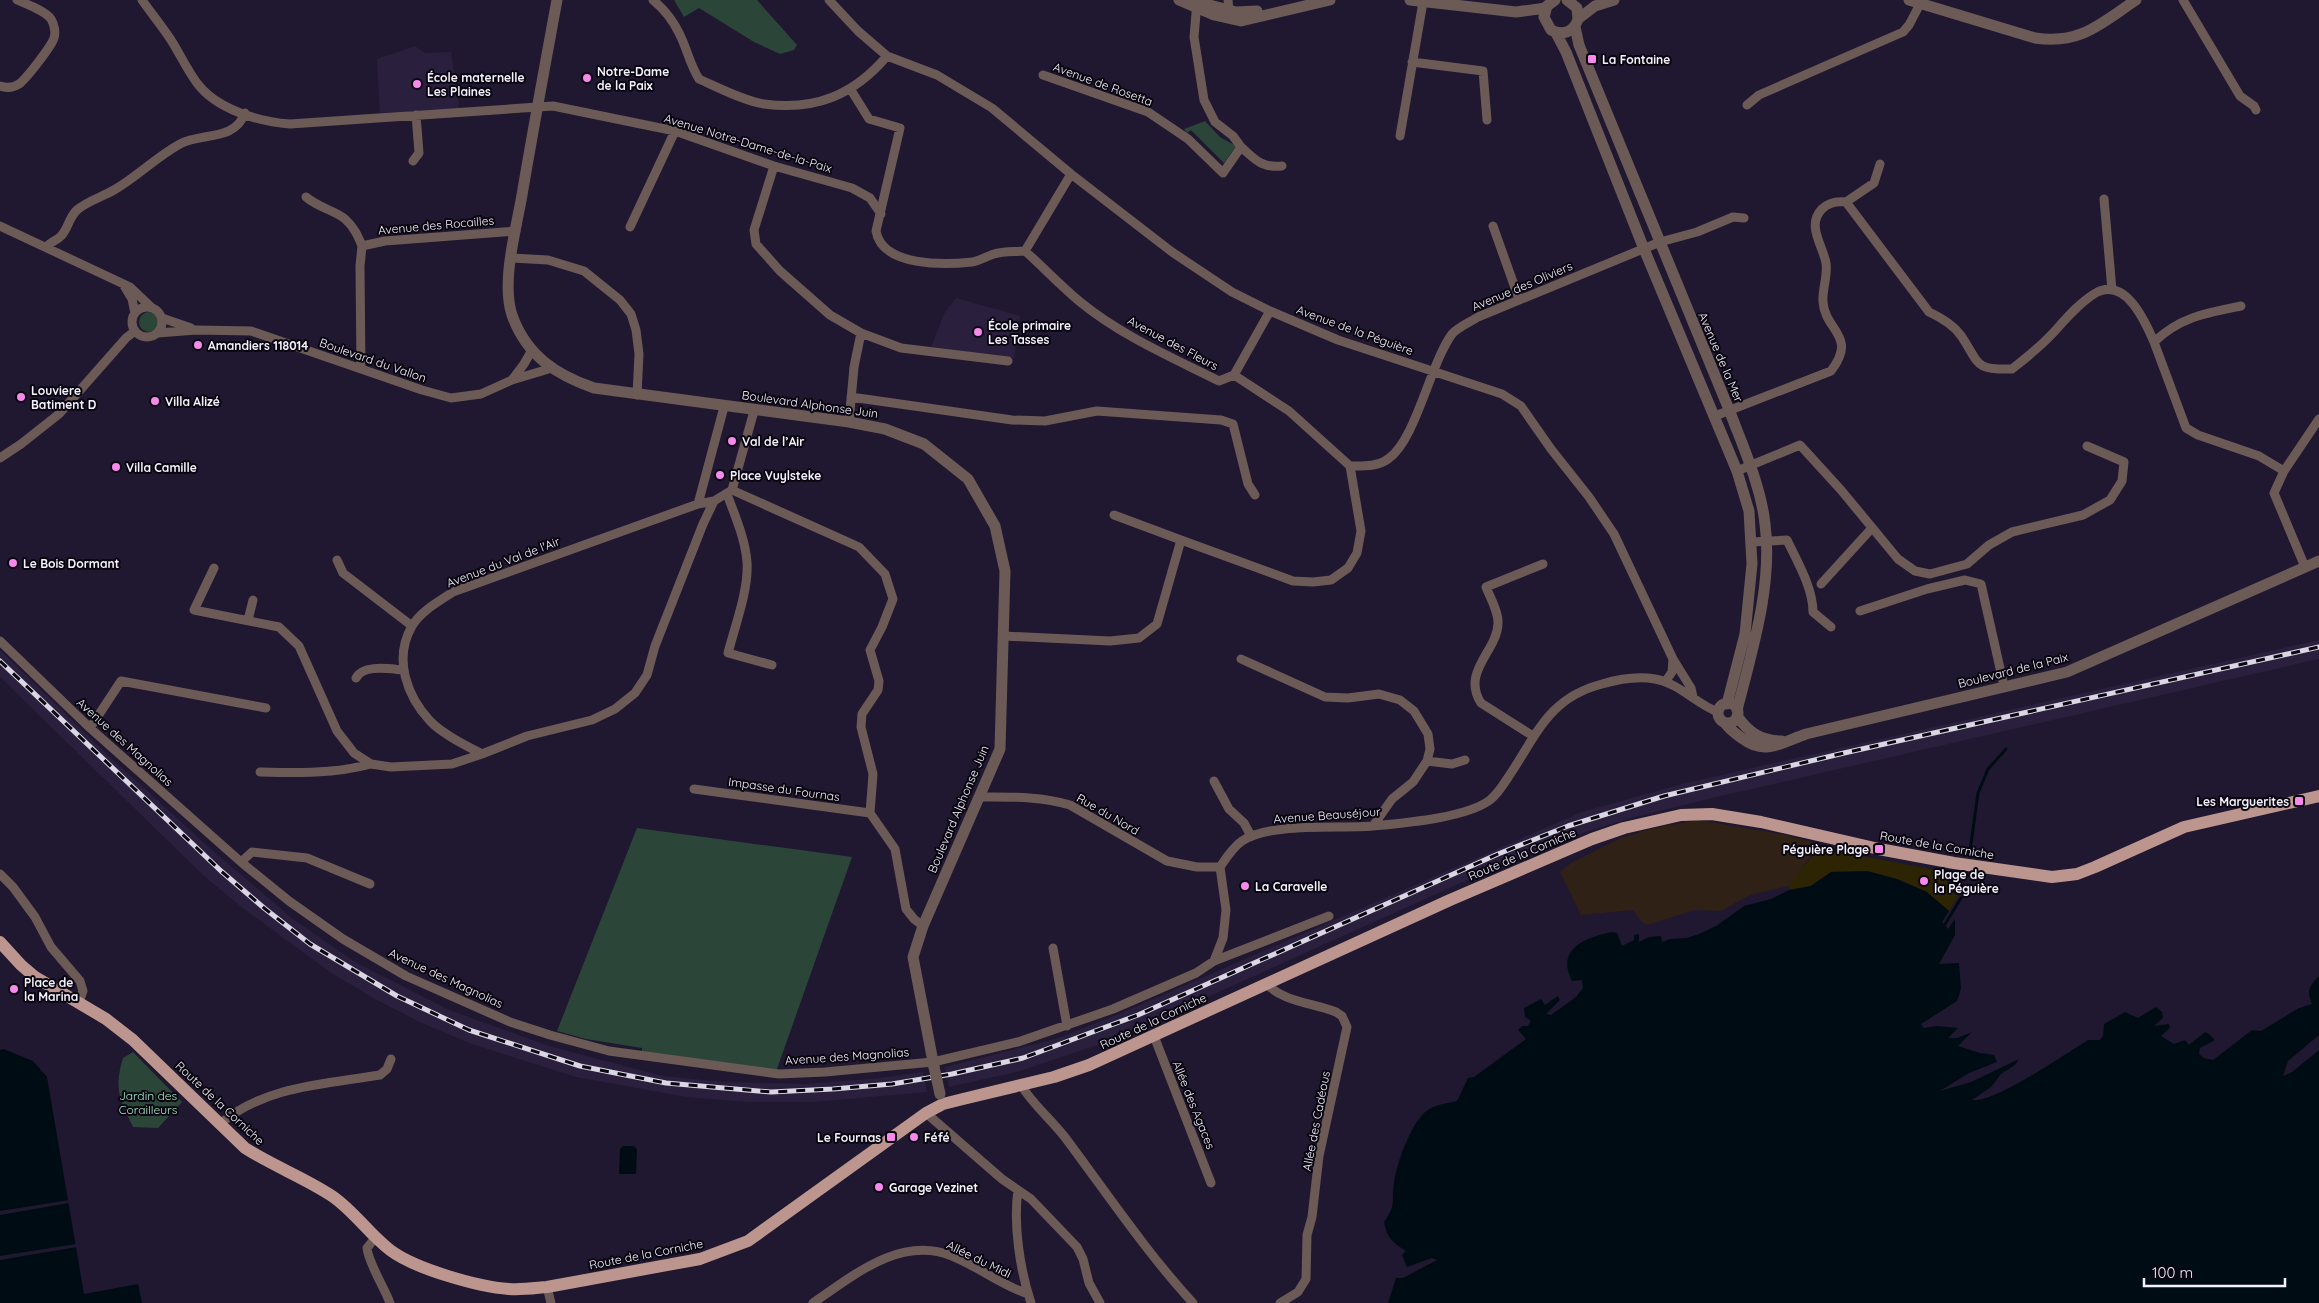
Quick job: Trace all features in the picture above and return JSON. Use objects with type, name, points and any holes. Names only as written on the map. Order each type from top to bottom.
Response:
[{"type":"main road","name":"Route de la Corniche","points":[[0,942],[35,977],[90,1009],[133,1040],[245,1148],[263,1160],[330,1195],[349,1208],[375,1238],[392,1252],[417,1264],[478,1283],[509,1289],[547,1287],[700,1259],[732,1248],[748,1240],[926,1113],[941,1099],[1021,1085],[1054,1077],[1089,1065],[1266,983],[1592,839],[1624,828],[1681,815],[1704,813],[1739,818],[1879,849],[2034,876],[2052,877],[2072,875],[2095,867],[2184,827],[2319,796]]},
{"type":"street","points":[[0,86],[7,88],[17,85],[30,74],[54,39],[55,29],[51,19],[44,13],[17,0]]},
{"type":"street","name":"Avenue Notre-Dame-de-la-Paix","points":[[142,0],[170,38],[197,84],[210,96],[245,114],[277,123],[290,124],[553,106],[675,131],[774,166],[852,188],[870,198],[881,214]]},
{"type":"street","name":"Boulevard Alphonse Juin","points":[[557,0],[516,232],[508,291],[512,314],[522,337],[532,350],[567,379],[594,388],[724,407],[849,422],[885,429],[924,444],[968,479],[994,526],[1005,572],[1000,749],[923,926],[913,956],[941,1099]]},
{"type":"street","points":[[654,0],[663,8],[680,34],[698,79],[762,104],[809,105],[851,90],[873,72],[887,56]]},
{"type":"street","name":"Avenue de la Péguière","points":[[829,0],[858,31],[887,56],[937,75],[992,108],[1071,174],[1172,252],[1232,292],[1270,312],[1338,340],[1502,394],[1521,406],[1551,449],[1589,497],[1614,534],[1673,659],[1692,688],[1693,696]]},
{"type":"street","points":[[1178,0],[1228,5],[1248,13],[1305,0]]},
{"type":"street","points":[[1194,3],[1222,18],[1241,21],[1330,0]]},
{"type":"street","points":[[1410,0],[1516,12],[1545,22],[1556,32],[1566,52],[1644,249],[1715,416],[1737,471],[1748,511],[1752,542],[1745,634],[1730,711],[1693,696]]},
{"type":"street","points":[[1556,32],[1566,32],[1595,6],[1614,0]]},
{"type":"street","points":[[1747,105],[1759,95],[1903,32],[1909,25],[1914,2],[2035,38],[2068,40],[2085,34],[2136,0]]},
{"type":"street","points":[[2183,0],[2240,96],[2254,106],[2256,110]]},
{"type":"street","points":[[1570,1],[1595,6]]},
{"type":"street","name":"Avenue de la Mer","points":[[1570,1],[1577,23],[1579,45],[1730,412],[1750,467],[1765,522],[1767,541],[1762,597],[1730,711]]},
{"type":"street","points":[[1400,136],[1422,2]]},
{"type":"street","points":[[1194,3],[1194,37],[1204,100],[1215,122],[1233,136],[1241,147],[1263,165],[1270,167],[1282,166]]},
{"type":"street","points":[[1516,12],[1549,3],[1545,22]]},
{"type":"street","points":[[1412,62],[1483,71],[1487,120]]},
{"type":"street","name":"Avenue de Rosetta","points":[[1043,75],[1148,112],[1188,139],[1223,173],[1241,147]]},
{"type":"street","points":[[851,90],[869,119],[900,128],[876,232],[878,240],[888,250],[904,259],[930,264],[974,262],[996,253],[1025,251],[1071,174]]},
{"type":"street","points":[[59,253],[62,246],[61,237],[75,211],[114,190],[156,159],[181,144],[205,136],[219,136],[234,130],[245,114]]},
{"type":"street","points":[[413,162],[419,154],[416,115]]},
{"type":"street","points":[[630,227],[675,131]]},
{"type":"street","points":[[1715,416],[1730,412],[1831,371],[1840,360],[1842,349],[1840,336],[1825,311],[1823,301],[1826,263],[1816,231],[1816,221],[1820,211],[1829,203],[1846,202],[1874,184],[1880,164]]},
{"type":"street","points":[[774,166],[754,230],[756,244],[780,271],[830,315],[861,333],[901,348],[1008,361]]},
{"type":"street","points":[[306,197],[317,206],[344,218],[355,230],[362,246]]},
{"type":"street","points":[[2104,199],[2112,290]]},
{"type":"street","points":[[1846,202],[1929,312],[1948,322],[1961,336],[1976,362],[1988,368],[2012,369],[2039,348],[2078,308],[2096,293],[2112,290],[2128,298],[2143,316],[2186,428],[2198,435],[2259,456],[2284,471]]},
{"type":"street","name":"Avenue des Oliviers","points":[[1350,466],[1373,465],[1388,459],[1400,446],[1418,411],[1433,371],[1453,332],[1478,317],[1519,299],[1660,242],[1697,232],[1733,217],[1744,218]]},
{"type":"street","points":[[0,226],[113,278],[123,284],[138,293],[151,307],[158,311],[162,318],[162,326],[158,333],[149,337],[143,337],[135,331],[132,322],[135,313],[132,299],[123,284]]},
{"type":"street","points":[[1493,226],[1519,299]]},
{"type":"street","name":"Avenue des Rocailles","points":[[361,369],[360,252],[362,246],[384,241],[516,232]]},
{"type":"street","points":[[47,248],[49,243],[61,237]]},
{"type":"street","name":"Avenue des Fleurs","points":[[1025,251],[1079,301],[1144,344],[1219,381],[1234,376],[1289,411],[1350,466]]},
{"type":"street","points":[[512,258],[548,260],[584,271],[620,300],[631,314],[636,330],[639,354],[637,395]]},
{"type":"street","points":[[2154,342],[2168,329],[2188,319],[2241,306]]},
{"type":"street","points":[[135,313],[142,308],[151,307]]},
{"type":"street","points":[[1234,376],[1270,312]]},
{"type":"street","name":"Boulevard du Vallon","points":[[162,318],[196,330]]},
{"type":"street","name":"Boulevard du Vallon","points":[[158,333],[196,330],[251,331],[451,398],[481,394],[512,380],[552,368]]},
{"type":"street","points":[[0,458],[59,414],[126,338],[135,331]]},
{"type":"street","points":[[849,422],[854,367],[861,333]]},
{"type":"street","points":[[512,380],[532,350]]},
{"type":"street","points":[[850,397],[1012,420],[1044,421],[1097,411],[1221,420],[1233,424],[1248,484],[1255,495]]},
{"type":"street","points":[[724,407],[698,504],[714,500],[730,492]]},
{"type":"street","points":[[754,411],[730,492],[747,562],[744,587],[728,653],[772,665]]},
{"type":"street","points":[[2305,567],[2274,493],[2284,471],[2319,420]]},
{"type":"street","points":[[1737,471],[1800,444],[1898,559],[1915,571],[1930,574],[1967,564],[1988,545],[2012,532],[2083,515],[2110,500],[2122,481],[2124,462],[2087,446]]},
{"type":"street","points":[[1114,515],[1293,581],[1313,582],[1331,580],[1348,568],[1358,553],[1361,531],[1350,466]]},
{"type":"street","points":[[730,492],[859,548],[885,574],[893,599],[870,650],[879,681],[878,690],[862,714],[861,727],[873,774],[870,813],[895,849],[906,910],[923,926]]},
{"type":"street","points":[[260,772],[300,773],[347,770],[371,764],[391,767],[452,764],[527,736],[592,720],[615,709],[635,693],[647,675],[655,646],[714,500]]},
{"type":"street","name":"Avenue du Val de l'Air","points":[[482,754],[455,739],[431,722],[413,698],[403,670],[403,648],[412,626],[429,607],[453,592],[698,504]]},
{"type":"street","points":[[1821,584],[1872,528]]},
{"type":"street","points":[[1004,636],[1110,641],[1139,638],[1157,624],[1181,540]]},
{"type":"street","points":[[1752,542],[1787,540],[1802,572],[1813,604],[1813,612],[1831,628]]},
{"type":"street","points":[[337,560],[343,573],[412,626]]},
{"type":"street","name":"Boulevard de la Paix","points":[[1786,740],[1772,741],[1752,734],[1730,711],[1720,720],[1751,745],[1759,748],[1771,747],[1806,734],[2067,672],[2319,561]]},
{"type":"street","points":[[1533,736],[1481,703],[1477,697],[1476,687],[1480,663],[1497,632],[1498,622],[1486,587],[1543,564]]},
{"type":"street","points":[[214,568],[194,610],[279,627],[299,646],[337,731],[354,753],[371,764]]},
{"type":"street","points":[[1860,611],[1927,589],[1965,580],[1981,584],[2004,686]]},
{"type":"street","points":[[248,620],[253,600]]},
{"type":"street","name":"Avenue des Magnolias","points":[[0,641],[90,728],[241,862],[289,901],[343,939],[406,976],[510,1022],[550,1035],[609,1050],[779,1074],[934,1064]]},
{"type":"street","points":[[1241,659],[1325,697],[1348,698],[1379,694],[1400,700],[1414,711],[1428,734],[1430,749],[1426,761],[1413,782],[1392,799],[1373,826]]},
{"type":"street","points":[[1665,682],[1672,672],[1673,659]]},
{"type":"street","points":[[356,678],[358,674],[366,670],[403,670]]},
{"type":"street","name":"Avenue Beauséjour","points":[[1250,836],[1284,829],[1373,826],[1458,814],[1482,805],[1499,792],[1533,736],[1550,713],[1576,693],[1612,681],[1638,678],[1655,679],[1665,682],[1693,696]]},
{"type":"street","points":[[90,728],[121,681],[266,708]]},
{"type":"street","points":[[1426,761],[1452,764],[1465,760]]},
{"type":"street","points":[[1214,781],[1228,809],[1244,823],[1250,836],[1240,842],[1220,867],[1226,910],[1223,938],[1214,961]]},
{"type":"street","name":"Impasse du Fournas","points":[[694,789],[870,813]]},
{"type":"street","name":"Rue du Nord","points":[[980,797],[1043,798],[1061,802],[1070,805],[1167,861],[1196,867],[1220,867]]},
{"type":"street","points":[[241,862],[252,852],[307,858],[370,884]]},
{"type":"street","points":[[0,874],[13,887],[34,916],[51,947],[71,973],[80,981],[83,991],[79,1002]]},
{"type":"street","points":[[934,1064],[1018,1042],[1113,1009],[1196,973],[1214,961],[1329,916]]},
{"type":"street","points":[[1053,948],[1067,1026]]},
{"type":"street","name":"Allée des Cadéous","points":[[1266,983],[1272,990],[1296,1000],[1336,1012],[1342,1016],[1347,1027],[1319,1156],[1308,1235],[1306,1279],[1298,1292],[1280,1303]]},
{"type":"street","name":"Allée des Agaces","points":[[1154,1036],[1211,1183]]},
{"type":"street","points":[[220,1124],[233,1113],[288,1089],[380,1074],[387,1069],[391,1060]]},
{"type":"street","points":[[1021,1085],[1056,1125],[1160,1263],[1194,1303]]},
{"type":"street","points":[[926,1113],[1002,1179],[1031,1199],[1077,1247],[1083,1259],[1090,1283],[1100,1303]]},
{"type":"street","points":[[1018,1190],[1016,1204],[1017,1230],[1029,1299]]},
{"type":"street","points":[[375,1238],[367,1248],[367,1254],[382,1282],[390,1303]]},
{"type":"street","name":"Allée du Midi","points":[[813,1303],[873,1264],[899,1252],[912,1249],[932,1250],[952,1256],[1029,1299]]},
{"type":"street","points":[[547,1287],[551,1303]]},
{"type":"shaded area","name":"École maternelle Les Plaines","points":[[415,46],[425,53],[451,52],[459,108],[380,113],[377,59]]},
{"type":"shaded area","name":"École primaire Les Tasses","points":[[956,298],[1020,316],[1014,358],[931,347],[945,312]]},
{"type":"shaded area","points":[[2319,640],[2319,659],[1712,798],[1631,818],[1576,835],[1516,858],[1112,1040],[1020,1071],[949,1087],[945,1067],[1059,1038],[1124,1012],[1582,812],[1686,783]]},
{"type":"shaded area","points":[[0,650],[110,757],[213,851],[293,919],[355,962],[449,1010],[549,1046],[662,1076],[725,1082],[805,1084],[880,1078],[923,1072],[927,1092],[813,1102],[749,1102],[687,1097],[576,1077],[472,1044],[422,1023],[375,999],[330,972],[244,909],[203,875],[0,677]]},
{"type":"shaded area","points":[[1698,820],[1781,834],[1809,841],[1816,845],[1812,854],[1789,886],[1750,895],[1721,911],[1694,910],[1648,925],[1642,922],[1633,910],[1581,915],[1560,872],[1571,863],[1621,838],[1654,828]]},
{"type":"shaded area","points":[[1867,871],[1897,879],[1927,892],[1949,911],[1942,922],[1948,929],[1955,919],[1955,935],[1939,964],[1959,963],[1961,989],[1957,1001],[1921,1024],[1924,1028],[1937,1026],[1958,1028],[1948,1038],[1957,1038],[1972,1032],[1958,1046],[1994,1055],[1997,1062],[1969,1073],[1940,1091],[1971,1082],[2019,1059],[2015,1065],[2001,1074],[1991,1087],[1972,1100],[1982,1099],[2012,1086],[2048,1066],[2088,1040],[2100,1040],[2103,1036],[2104,1024],[2125,1012],[2138,1018],[2156,1007],[2162,1012],[2163,1018],[2154,1026],[2169,1024],[2170,1028],[2161,1036],[2174,1044],[2185,1040],[2189,1045],[2205,1032],[2209,1034],[2215,1040],[2200,1048],[2199,1054],[2204,1058],[2213,1060],[2252,1030],[2261,1031],[2299,1008],[2312,1004],[2309,992],[2319,976],[2319,1035],[2288,1061],[2283,1076],[2292,1072],[2319,1050],[2319,1303],[1388,1303],[1396,1278],[1403,1278],[1437,1260],[1432,1258],[1407,1267],[1402,1255],[1406,1251],[1391,1240],[1384,1222],[1392,1207],[1395,1175],[1406,1141],[1424,1113],[1431,1108],[1457,1101],[1468,1078],[1474,1077],[1526,1039],[1518,1030],[1522,1026],[1528,1026],[1531,1021],[1525,1017],[1524,1008],[1541,999],[1545,1005],[1558,996],[1560,1000],[1546,1014],[1551,1015],[1576,997],[1583,988],[1582,980],[1572,981],[1568,970],[1568,960],[1576,946],[1593,937],[1612,932],[1617,933],[1622,946],[1634,940],[1634,935],[1639,934],[1639,942],[1649,937],[1661,936],[1662,942],[1670,939],[1687,938],[1716,926],[1744,906],[1771,899],[1789,890],[1811,886],[1831,872]]},
{"type":"shaded area","points":[[4,1049],[33,1061],[47,1077],[84,1294],[138,1284],[142,1303],[0,1303],[0,1050]]},
{"type":"shaded area","points":[[623,1146],[634,1146],[637,1149],[636,1174],[619,1174],[620,1149]]},
{"type":"green space","points":[[674,0],[757,0],[797,45],[794,50],[780,54],[754,42],[699,8],[684,17]]},
{"type":"green space","points":[[1205,121],[1220,137],[1236,146],[1224,163],[1191,130],[1187,133],[1184,129]]},
{"type":"green space","points":[[145,312],[153,312],[159,318],[159,326],[153,332],[145,332],[139,326],[139,318]]},
{"type":"green space","points":[[637,828],[852,857],[777,1069],[760,1069],[642,1052],[642,1048],[586,1039],[557,1031]]},
{"type":"green space","name":"Jardin des Corailleurs","points":[[133,1052],[182,1102],[158,1128],[133,1127],[121,1101],[119,1093],[120,1069],[123,1058]]},
{"type":"sand","name":"Plage de la Péguière","points":[[1820,848],[1946,872],[1949,890],[1958,896],[1949,911],[1926,892],[1897,879],[1867,871],[1831,872],[1811,886],[1789,890],[1797,874]]},
{"type":"pier","points":[[69,1200],[69,1203],[0,1215],[0,1211]]},
{"type":"pier","points":[[76,1244],[77,1247],[0,1260],[0,1256]]},
{"type":"waterway","points":[[1970,851],[1978,793],[1988,769],[2006,749]]},
{"type":"waterway","points":[[1944,926],[1961,898]]},
{"type":"railway","points":[[0,661],[221,871],[264,908],[310,944],[397,996],[469,1030],[580,1066],[666,1083],[771,1092],[892,1084],[952,1074],[1023,1058],[1138,1015],[1498,854],[1568,826],[1664,796],[1844,753],[2319,647]]},
{"type":"place","name":"La Fontaine","points":[[1592,59]]},
{"type":"place","name":"Notre-Dame de la Paix","points":[[587,78]]},
{"type":"place","name":"École maternelle Les Plaines","points":[[417,84]]},
{"type":"place","name":"École primaire Les Tasses","points":[[978,332]]},
{"type":"place","name":"Amandiers 118014","points":[[198,345]]},
{"type":"place","name":"Louviere Batiment D","points":[[21,397]]},
{"type":"place","name":"Villa Alizé","points":[[155,401]]},
{"type":"place","name":"Val de l’Air","points":[[732,441]]},
{"type":"place","name":"Villa Camille","points":[[116,467]]},
{"type":"place","name":"Place Vuylsteke","points":[[720,475]]},
{"type":"place","name":"Le Bois Dormant","points":[[13,563]]},
{"type":"place","name":"Les Marguerites","points":[[2299,801]]},
{"type":"place","name":"Péguière Plage","points":[[1879,849]]},
{"type":"place","name":"Plage de la Péguière","points":[[1924,881]]},
{"type":"place","name":"La Caravelle","points":[[1245,886]]},
{"type":"place","name":"Place de la Marina","points":[[14,989]]},
{"type":"place","name":"Le Fournas","points":[[891,1137]]},
{"type":"place","name":"Féfé","points":[[914,1137]]},
{"type":"place","name":"Garage Vezinet","points":[[879,1187]]}]
